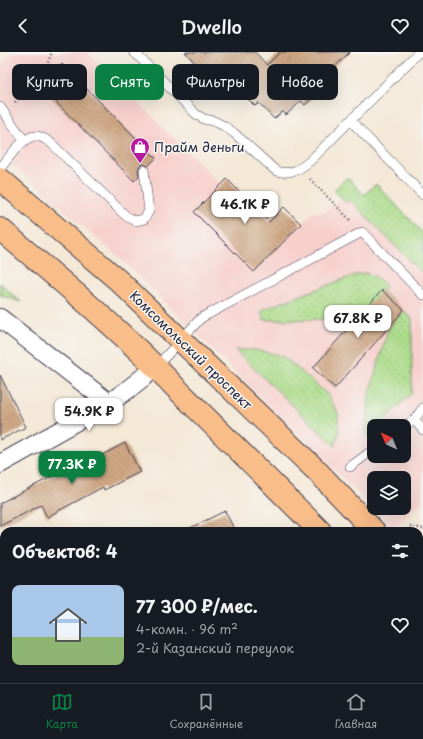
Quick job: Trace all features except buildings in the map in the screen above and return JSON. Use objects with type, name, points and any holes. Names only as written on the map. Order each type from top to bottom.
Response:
[{"type":"main road","name":"Комсомольский проспект","points":[[0,179],[119,281],[315,470],[370,527]]},
{"type":"main road","points":[[0,229],[108,322],[156,367],[311,527]]},
{"type":"street","points":[[0,318],[109,403]]},
{"type":"street","points":[[0,464],[109,403],[156,367]]},
{"type":"lane","points":[[134,52],[196,114],[204,119],[214,121],[224,126],[234,133],[276,171],[284,173],[300,169],[310,161],[419,52]]},
{"type":"lane","points":[[2,110],[24,140]]},
{"type":"lane","points":[[351,121],[423,195]]},
{"type":"lane","points":[[0,170],[24,140],[35,136],[44,138],[51,143],[126,216],[135,221],[144,219],[149,212],[144,170]]},
{"type":"lane","points":[[156,367],[201,318],[362,232],[423,295]]},
{"type":"lane","points":[[411,422],[423,408]]},
{"type":"lane","points":[[414,420],[423,430]]},
{"type":"lane","points":[[350,467],[367,454]]},
{"type":"path","points":[[2,110],[46,68],[52,52]]},
{"type":"path","points":[[300,169],[342,213]]},
{"type":"path","points":[[410,526],[414,527]]},
{"type":"shaded area","points":[[14,52],[87,52],[99,64],[95,64],[95,100],[135,100],[221,185],[227,179],[269,221],[284,207],[301,224],[314,212],[325,212],[341,197],[346,203],[350,200],[421,272],[423,270],[423,500],[411,512],[411,471],[367,471],[367,502],[122,260],[0,154],[0,66]]},
{"type":"shaded area","points":[[380,515],[408,515],[396,527],[392,527]]},
{"type":"green space","points":[[347,177],[364,195],[376,184],[423,233],[423,270],[421,272],[350,200],[346,203],[334,190]]},
{"type":"green space","points":[[365,273],[377,278],[386,286],[357,319],[264,320],[261,310],[355,275]]},
{"type":"green space","points":[[0,283],[21,302],[0,295]]},
{"type":"green space","points":[[404,310],[412,319],[412,393],[385,419],[367,419],[369,395],[388,329]]},
{"type":"green space","points":[[235,350],[255,350],[283,356],[327,394],[338,413],[339,433],[335,446]]},
{"type":"place","name":"Прайм деньги","points":[[140,164]]}]
